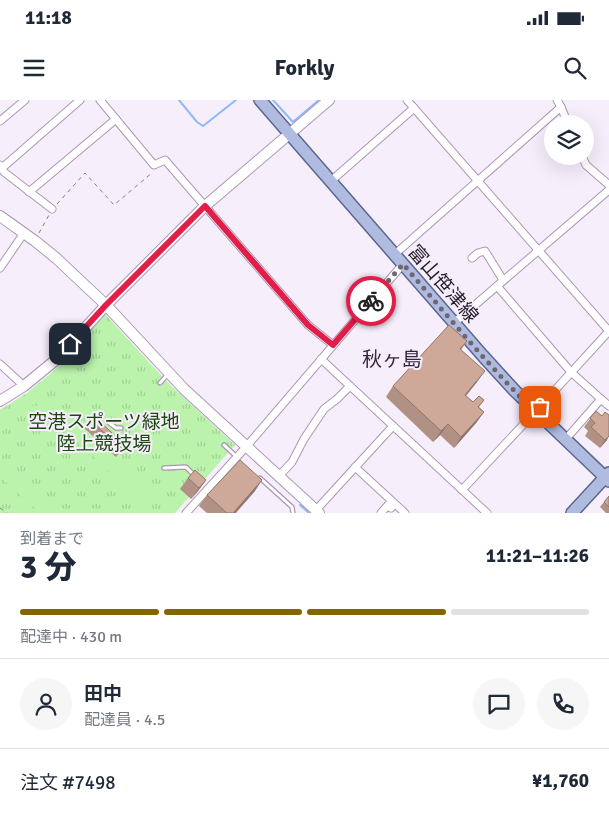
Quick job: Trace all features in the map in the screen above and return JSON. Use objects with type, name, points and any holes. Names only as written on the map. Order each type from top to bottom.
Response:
[{"type":"main road","name":"富山笹津線","points":[[260,100],[502,377],[535,412],[608,477]]},
{"type":"main road","points":[[572,513],[608,477]]},
{"type":"street","points":[[0,121],[25,100]]},
{"type":"street","points":[[52,210],[4,172],[1,166],[80,100]]},
{"type":"street","points":[[100,100],[154,164],[165,160],[308,325],[333,345]]},
{"type":"street","points":[[0,401],[24,386],[58,358],[106,305],[205,206],[329,100]]},
{"type":"street","points":[[408,100],[609,331],[462,490]]},
{"type":"street","points":[[557,100],[564,115]]},
{"type":"street","points":[[395,254],[561,107]]},
{"type":"street","points":[[331,181],[414,108]]},
{"type":"street","points":[[29,192],[116,119]]},
{"type":"street","points":[[586,165],[609,185]]},
{"type":"street","points":[[454,324],[609,190]]},
{"type":"street","points":[[0,216],[35,240],[56,258],[106,305],[168,373],[246,447],[318,511],[393,426]]},
{"type":"street","points":[[0,268],[24,233]]},
{"type":"street","points":[[472,258],[478,253],[485,251],[503,280]]},
{"type":"street","points":[[186,513],[206,486],[246,447],[403,264]]},
{"type":"street","points":[[497,286],[571,372],[609,406]]},
{"type":"street","points":[[321,359],[486,513]]},
{"type":"street","points":[[0,364],[24,386]]},
{"type":"street","points":[[279,476],[292,462],[324,408],[337,399],[350,386]]},
{"type":"street","points":[[565,440],[601,399]]},
{"type":"street","points":[[355,467],[392,508]]},
{"type":"street","points":[[381,513],[388,505],[405,513]]},
{"type":"lane","points":[[160,383],[168,373]]},
{"type":"lane","points":[[107,421],[116,428],[121,428]]},
{"type":"lane","points":[[224,444],[244,464]]},
{"type":"lane","points":[[164,468],[186,468],[199,480]]},
{"type":"lane","points":[[257,476],[292,507],[293,513]]},
{"type":"path","points":[[35,240],[52,210],[85,173],[114,205],[157,169],[154,164]]},
{"type":"path","points":[[0,508],[7,513]]},
{"type":"green space","name":"空港スポーツ緑地 陸上競技場","points":[[105,314],[168,383],[235,445],[175,513],[0,513],[0,410],[27,393],[57,368]]},
{"type":"green space","points":[[45,398],[150,494],[144,501],[142,500],[144,513],[136,513],[133,496],[128,488],[48,416],[26,414],[20,416],[8,424],[0,436],[0,421],[4,417],[22,407],[38,406]]},
{"type":"green space","points":[[0,460],[6,471],[52,513],[40,513],[0,477]]},
{"type":"building","points":[[449,325],[467,341],[460,349],[485,371],[465,395],[473,402],[479,396],[484,400],[478,407],[484,412],[461,437],[448,424],[441,431],[393,386]]},
{"type":"building","points":[[596,411],[602,416],[605,412],[609,415],[609,436],[605,440],[591,427],[595,423],[590,418]]},
{"type":"building","points":[[94,416],[125,445],[122,449],[90,420]]},
{"type":"building","points":[[240,460],[262,480],[234,512],[236,513],[227,513],[207,495]]},
{"type":"building","points":[[195,470],[206,480],[199,488],[188,478]]},
{"type":"building","points":[[609,496],[609,507],[604,502]]},
{"type":"waterway","points":[[179,100],[197,122],[203,126],[236,100]]},
{"type":"waterway","points":[[273,100],[293,122],[319,100]]},
{"type":"waterway","points":[[300,505],[309,513]]},
{"type":"way so far","points":[[371,301],[403,264],[483,356],[535,412],[540,407]]},
{"type":"district","name":"秋ヶ島","points":[[392,359]]},
{"type":"route","points":[[70,344],[106,305],[205,206],[308,325],[333,345],[371,301]]}]
